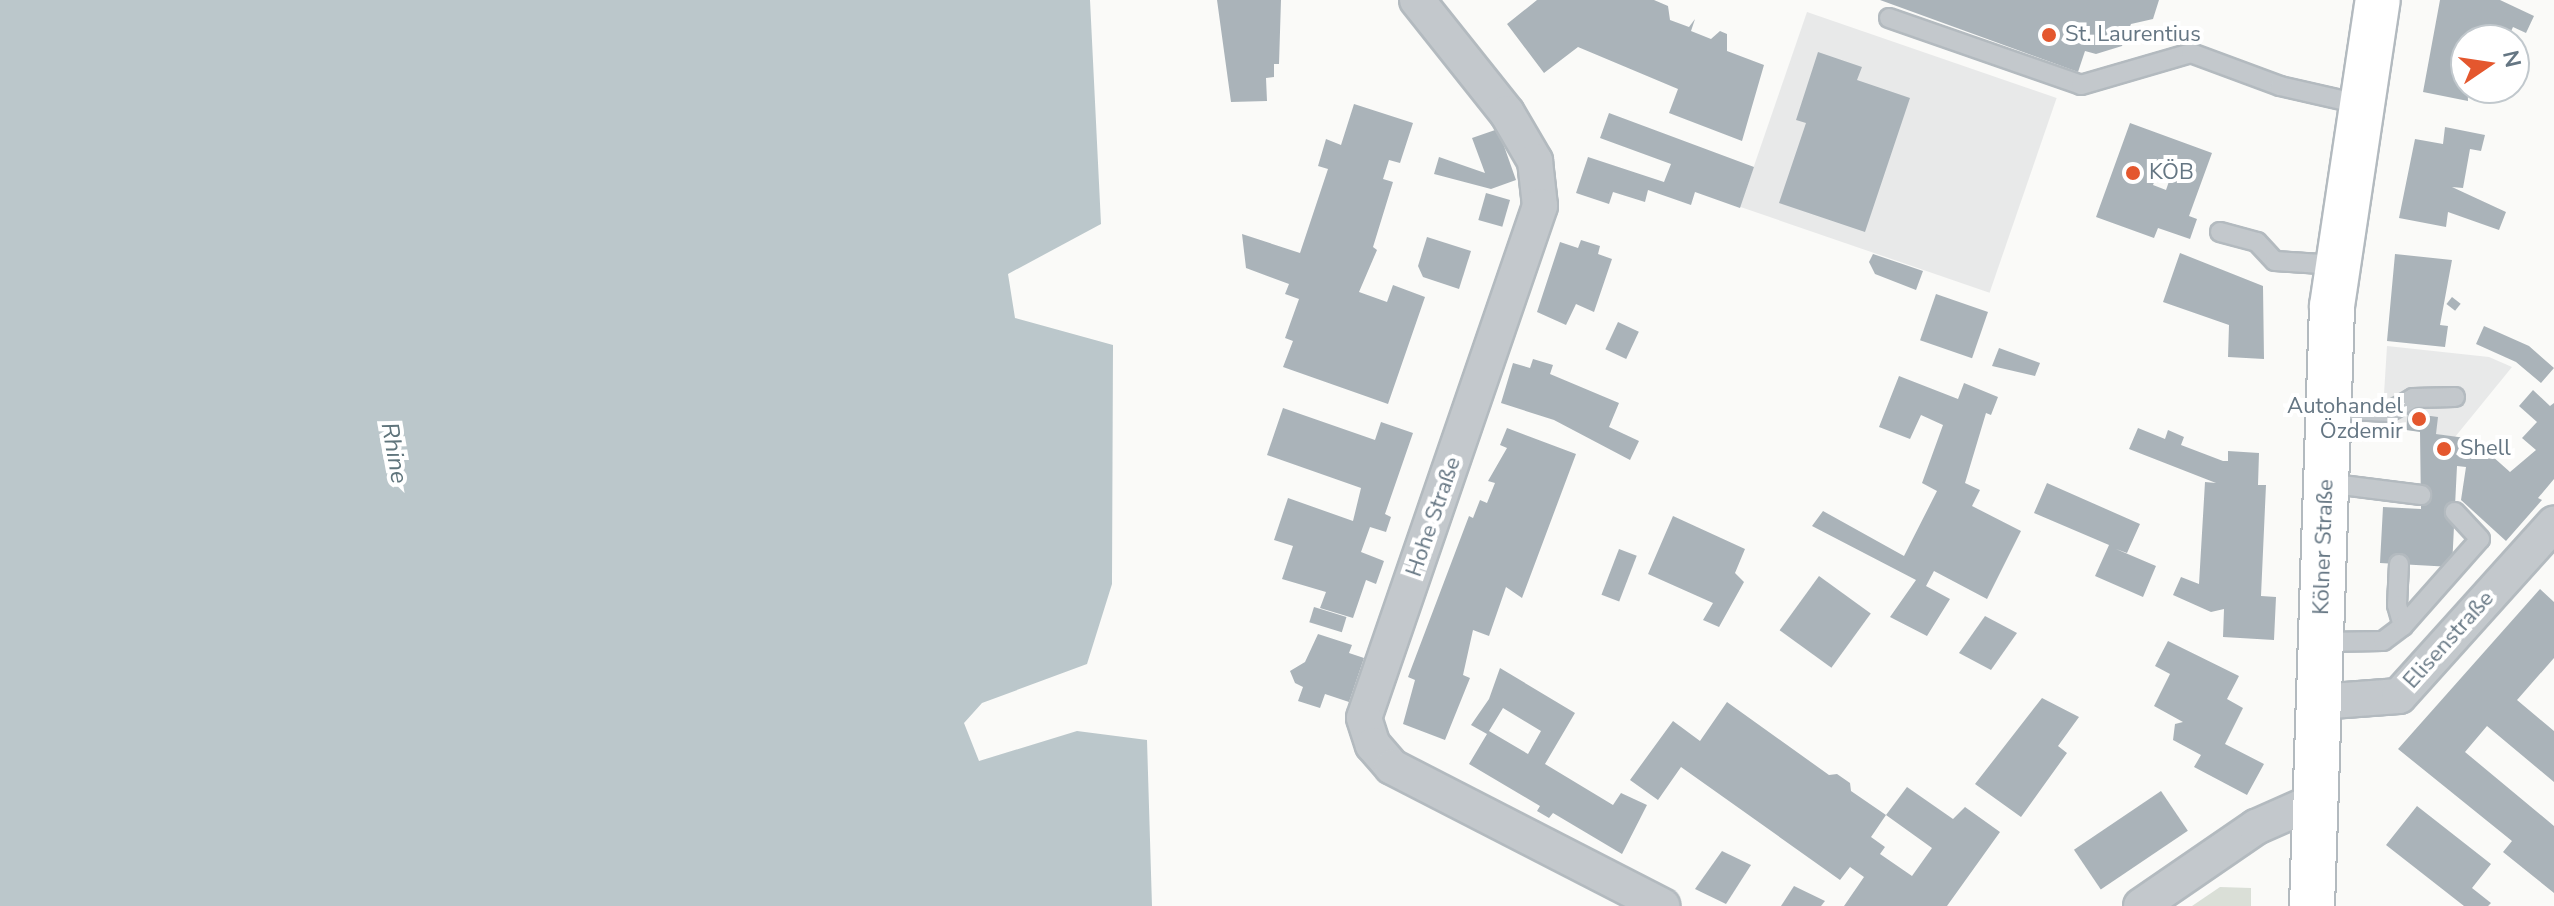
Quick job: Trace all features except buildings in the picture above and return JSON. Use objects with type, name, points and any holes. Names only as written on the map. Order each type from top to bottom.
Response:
[{"type":"main road","name":"Kölner Straße","points":[[2312,906],[2328,409],[2337,265],[2359,104],[2378,0]]},
{"type":"street","name":"Hohe Straße","points":[[1417,0],[1507,113],[1535,161],[1540,206],[1364,718],[1373,745],[1392,767],[1662,906]]},
{"type":"street","name":"Elisenstraße","points":[[2318,702],[2399,696],[2554,524]]},
{"type":"street","points":[[2141,906],[2256,827],[2315,801]]},
{"type":"lane","points":[[1889,18],[2081,85],[2191,53],[2280,86],[2359,104]]},
{"type":"lane","points":[[2220,232],[2257,242],[2275,261],[2337,265]]},
{"type":"lane","points":[[2328,409],[2389,412],[2413,398],[2455,397]]},
{"type":"lane","points":[[2326,483],[2401,500],[2421,495]]},
{"type":"lane","points":[[2320,642],[2383,641],[2403,626],[2480,539],[2455,512]]},
{"type":"lane","points":[[2399,564],[2397,605],[2403,626]]},
{"type":"shaded area","points":[[1807,12],[2057,98],[1990,293],[1740,207]]},
{"type":"shaded area","points":[[2387,346],[2489,357],[2512,367],[2455,437],[2382,426]]},
{"type":"shaded area","points":[[2220,887],[2251,888],[2251,906],[2192,906]]},
{"type":"water","name":"Rhine","points":[[0,0],[1090,0],[1101,224],[1008,274],[1015,318],[1113,345],[1112,584],[1087,664],[982,703],[964,723],[979,761],[1077,731],[1147,740],[1152,906],[0,906]]},
{"type":"place","name":"St. Laurentius","points":[[2049,35]]},
{"type":"place","name":"KÖB","points":[[2133,173]]},
{"type":"place","name":"Autohandel Özdemir","points":[[2419,419]]},
{"type":"place","name":"Shell","points":[[2444,449]]}]
